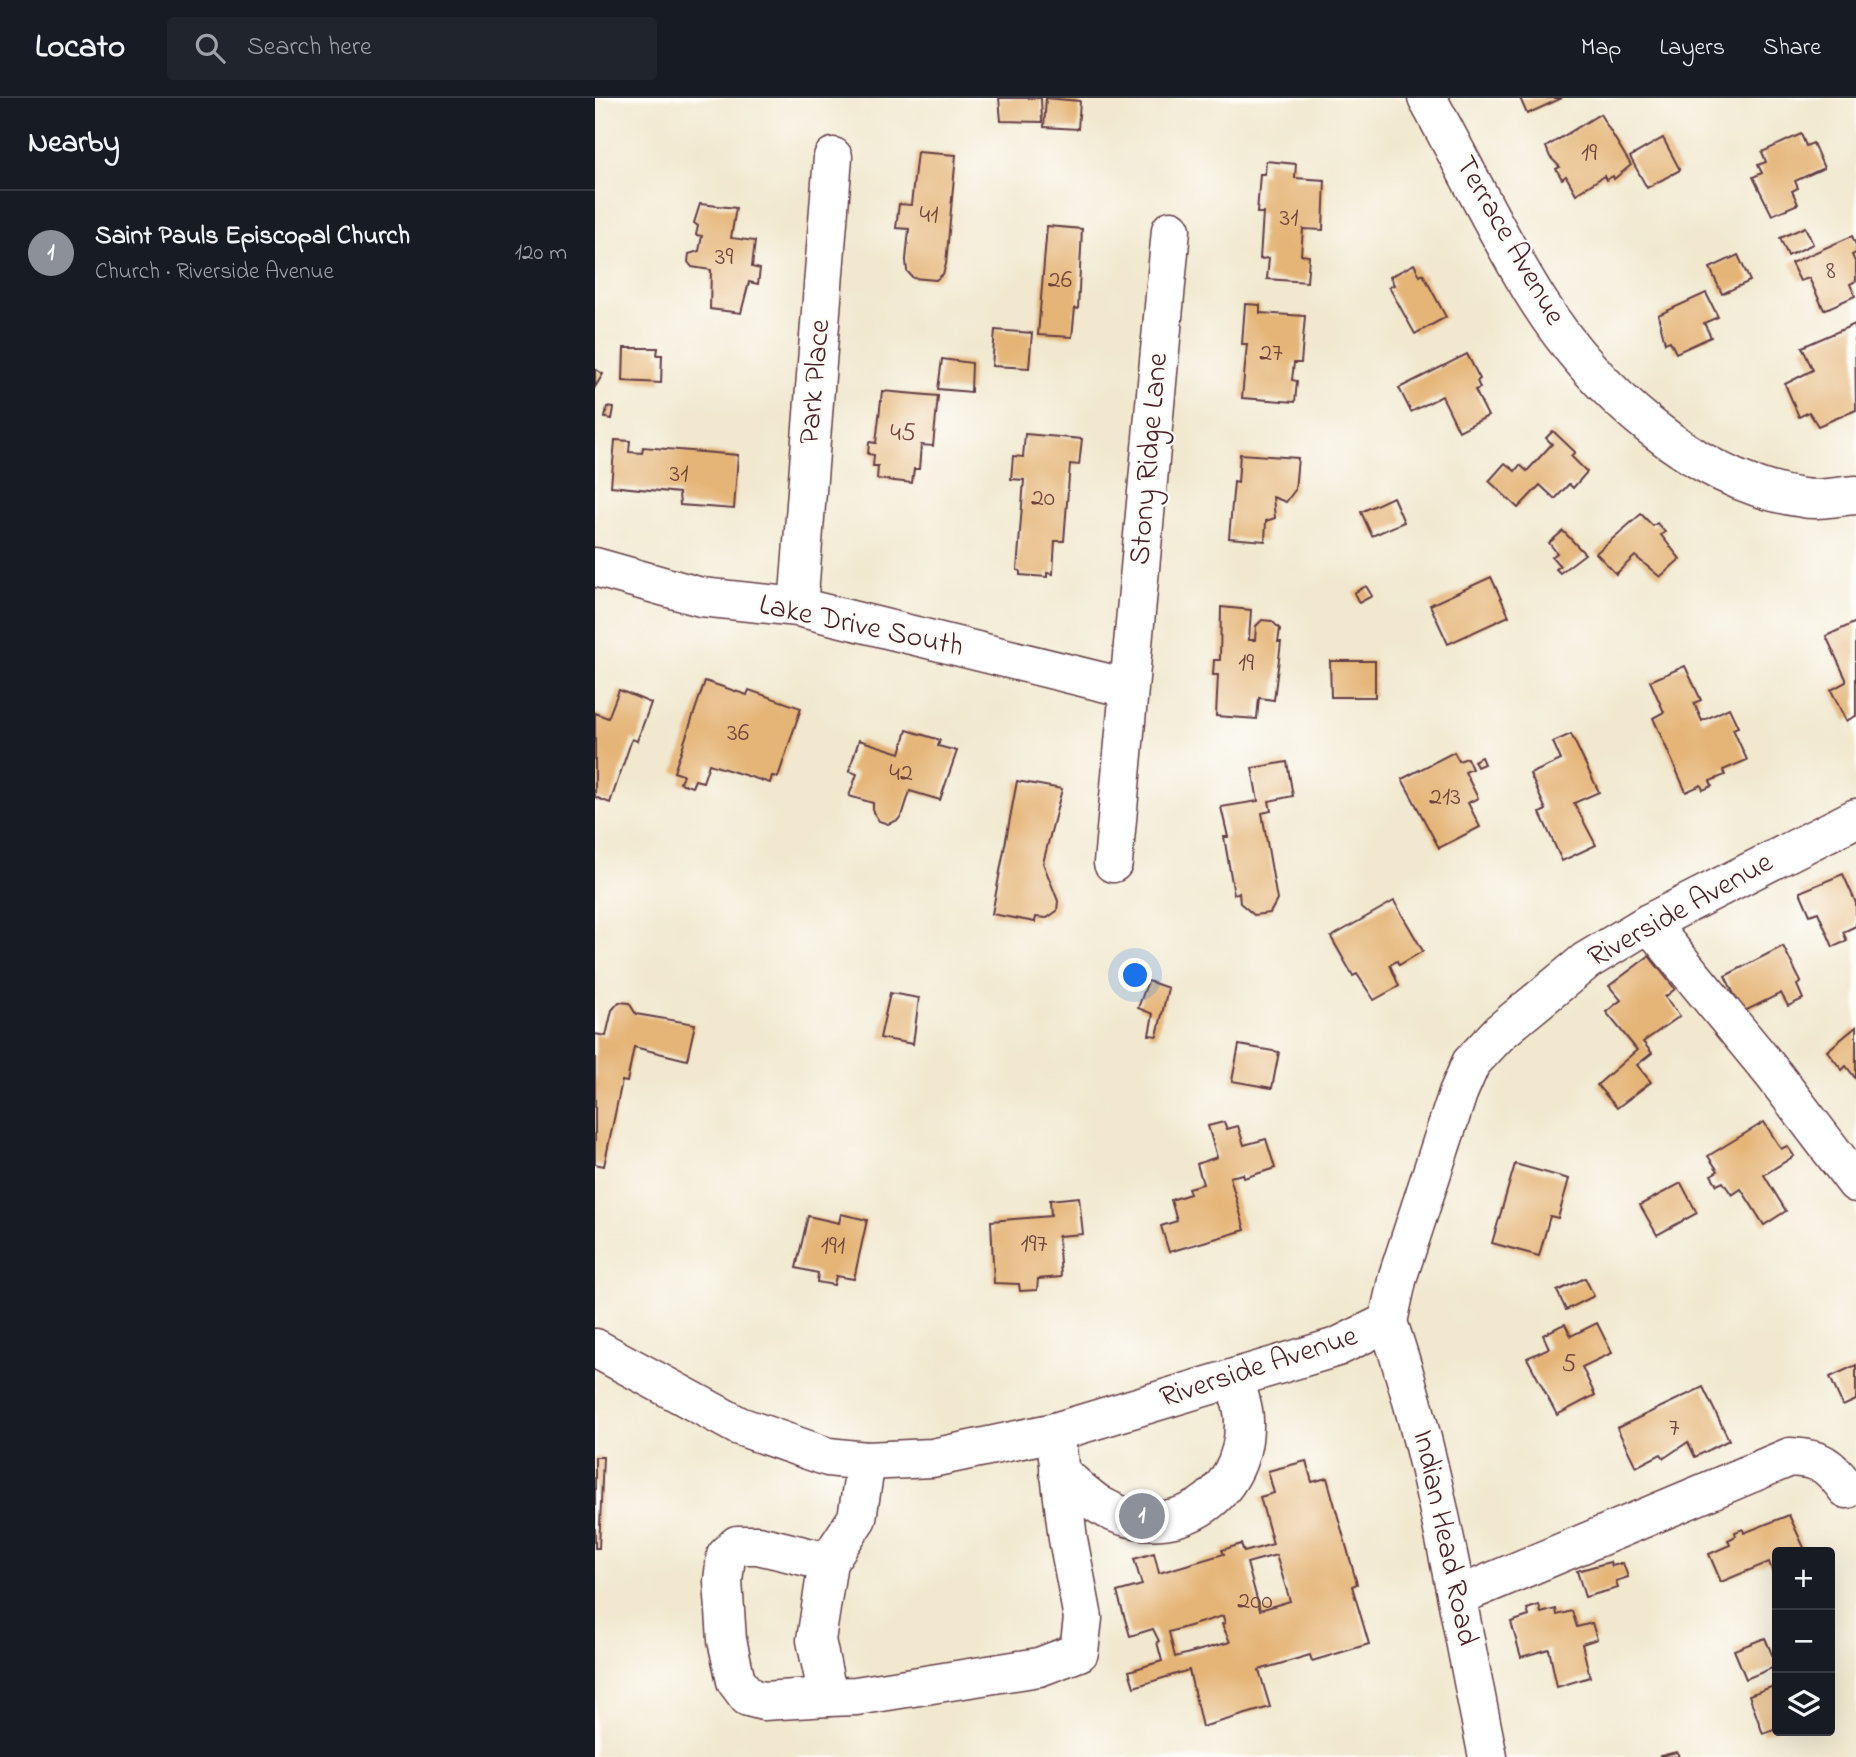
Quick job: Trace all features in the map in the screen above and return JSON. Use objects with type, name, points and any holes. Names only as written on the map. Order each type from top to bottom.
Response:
[{"type":"street","name":"Terrace Avenue","points":[[1427,98],[1538,300],[1594,374],[1676,446],[1718,472],[1764,489],[1805,499],[1856,495]]},
{"type":"street","name":"Park Place","points":[[798,607],[834,157]]},
{"type":"street","name":"Stony Ridge Lane","points":[[1113,863],[1171,230]]},
{"type":"street","name":"Lake Drive South","points":[[595,567],[701,597],[798,607],[1127,688]]},
{"type":"street","name":"Riverside Avenue","points":[[595,1348],[739,1426],[828,1457],[866,1461],[932,1458],[1055,1432],[1337,1347],[1388,1322],[1398,1276],[1440,1142],[1471,1063],[1500,1032],[1587,961],[1649,923],[1856,818]]},
{"type":"street","points":[[1649,923],[1766,1064],[1856,1183]]},
{"type":"street","name":"Indian Head Road","points":[[1388,1322],[1412,1394],[1458,1596],[1488,1757]]},
{"type":"street","points":[[1059,1472],[1102,1506],[1129,1517],[1159,1520],[1181,1517],[1199,1509],[1218,1496],[1237,1465],[1244,1421],[1233,1379]]},
{"type":"street","points":[[828,1562],[758,1545],[737,1545],[726,1556],[723,1581],[727,1640],[736,1681],[748,1697],[763,1701],[856,1696],[1038,1667],[1079,1652],[1083,1618],[1055,1432]]},
{"type":"street","points":[[1458,1596],[1790,1457],[1815,1459],[1831,1468],[1847,1489]]},
{"type":"street","points":[[828,1697],[816,1640],[828,1562],[857,1518],[866,1461]]},
{"type":"building","points":[[999,98],[1041,98],[1042,122],[1001,121]]},
{"type":"building","points":[[1046,98],[1080,101],[1078,129],[1044,127]]},
{"type":"building","points":[[1520,98],[1562,98],[1527,114]]},
{"type":"building","points":[[1600,114],[1631,165],[1614,179],[1613,176],[1606,180],[1604,176],[1576,194],[1566,176],[1562,179],[1556,169],[1560,167],[1550,157],[1546,147]]},
{"type":"building","points":[[1801,134],[1806,146],[1813,143],[1824,168],[1795,181],[1798,188],[1792,191],[1798,204],[1772,215],[1753,177],[1762,173],[1758,165],[1766,162],[1762,152]]},
{"type":"building","points":[[1663,138],[1680,170],[1647,188],[1630,157]]},
{"type":"building","points":[[917,152],[956,155],[946,264],[943,274],[936,280],[913,278],[907,271],[909,229],[896,228],[899,204],[911,205]]},
{"type":"building","points":[[1266,161],[1296,164],[1295,178],[1325,180],[1323,230],[1303,229],[1301,255],[1309,256],[1307,282],[1267,279],[1269,258],[1260,259],[1263,213],[1257,213],[1260,174],[1265,174]]},
{"type":"building","points":[[700,204],[736,208],[731,238],[755,241],[752,267],[760,269],[758,284],[749,282],[741,313],[710,309],[711,270],[692,267],[688,262],[689,254],[699,251],[702,236],[696,235],[698,226],[694,223]]},
{"type":"building","points":[[1047,226],[1082,229],[1078,309],[1075,308],[1072,337],[1038,335]]},
{"type":"building","points":[[1805,227],[1813,244],[1788,256],[1780,238]]},
{"type":"building","points":[[1852,236],[1856,245],[1856,253],[1852,255],[1856,264],[1856,281],[1850,284],[1855,296],[1824,310],[1809,278],[1800,281],[1791,263]]},
{"type":"building","points":[[1738,255],[1750,281],[1722,294],[1710,268]]},
{"type":"building","points":[[1414,264],[1420,276],[1423,274],[1446,317],[1415,334],[1389,287],[1394,285],[1390,277]]},
{"type":"building","points":[[1706,293],[1718,317],[1704,323],[1711,337],[1676,353],[1670,341],[1665,343],[1658,315]]},
{"type":"building","points":[[1245,304],[1260,305],[1260,313],[1305,316],[1301,363],[1294,363],[1292,380],[1297,381],[1295,402],[1242,398],[1247,344],[1242,344]]},
{"type":"building","points":[[1855,324],[1856,410],[1818,426],[1809,412],[1799,417],[1785,384],[1813,370],[1802,347]]},
{"type":"building","points":[[995,330],[1032,333],[1029,368],[992,366]]},
{"type":"building","points":[[624,348],[658,348],[657,355],[662,355],[661,383],[623,381]]},
{"type":"building","points":[[1467,354],[1480,379],[1477,381],[1480,388],[1475,390],[1488,416],[1459,431],[1442,396],[1411,412],[1399,388]]},
{"type":"building","points":[[942,359],[972,363],[971,392],[938,389]]},
{"type":"building","points":[[595,369],[603,374],[595,387]]},
{"type":"building","points":[[882,391],[938,396],[933,446],[921,445],[919,469],[914,469],[912,483],[877,479],[878,466],[873,466],[874,455],[868,454],[869,442],[876,443]]},
{"type":"building","points":[[607,407],[614,408],[612,419],[605,418]]},
{"type":"building","points":[[1553,431],[1575,452],[1571,456],[1587,472],[1573,488],[1569,484],[1555,499],[1540,485],[1518,508],[1489,481],[1505,463],[1515,471],[1520,465],[1527,471],[1552,444],[1546,438]]},
{"type":"building","points":[[1025,434],[1082,439],[1079,465],[1070,464],[1064,541],[1055,541],[1053,574],[1047,573],[1047,577],[1020,575],[1017,570],[1024,480],[1011,479],[1013,456],[1023,457]]},
{"type":"building","points":[[615,440],[630,441],[629,452],[642,453],[643,447],[738,455],[734,509],[680,505],[679,493],[611,486]]},
{"type":"building","points":[[1240,454],[1298,458],[1295,490],[1286,502],[1273,497],[1275,518],[1266,521],[1265,541],[1229,538],[1234,482],[1238,483]]},
{"type":"building","points":[[1393,497],[1404,522],[1372,536],[1361,512]]},
{"type":"building","points":[[1641,514],[1653,526],[1657,523],[1665,532],[1661,535],[1680,559],[1660,577],[1635,556],[1616,574],[1596,553]]},
{"type":"building","points":[[1563,531],[1585,554],[1560,573],[1556,569],[1560,566],[1552,557],[1557,553],[1549,543]]},
{"type":"building","points":[[1491,577],[1509,616],[1448,644],[1430,605]]},
{"type":"building","points":[[1366,586],[1372,596],[1359,603],[1354,593]]},
{"type":"building","points":[[1221,607],[1251,610],[1249,640],[1255,640],[1256,626],[1262,620],[1272,621],[1280,629],[1274,700],[1259,698],[1257,719],[1216,716],[1218,675],[1213,675],[1214,660],[1220,660]]},
{"type":"building","points":[[1856,622],[1856,716],[1846,721],[1831,690],[1846,682],[1846,679],[1826,636]]},
{"type":"building","points":[[1330,661],[1375,661],[1375,697],[1331,697]]},
{"type":"building","points":[[1685,666],[1701,700],[1694,703],[1702,721],[1729,708],[1738,727],[1733,729],[1747,760],[1723,770],[1725,775],[1710,781],[1712,786],[1703,790],[1701,785],[1686,792],[1653,718],[1664,712],[1650,681]]},
{"type":"building","points":[[705,681],[747,695],[749,690],[801,708],[778,777],[772,776],[770,783],[709,764],[703,782],[695,780],[692,787],[680,783],[683,775],[674,772]]},
{"type":"building","points":[[619,690],[651,703],[637,741],[632,739],[610,803],[595,797],[595,713],[608,718]]},
{"type":"building","points":[[907,730],[940,740],[938,746],[957,751],[940,800],[910,791],[903,813],[898,820],[888,824],[879,821],[873,812],[873,803],[849,796],[857,774],[849,771],[859,740],[900,753]]},
{"type":"building","points":[[1571,734],[1599,792],[1574,803],[1596,845],[1562,861],[1540,813],[1546,810],[1530,774],[1561,760],[1553,742]]},
{"type":"building","points":[[1454,752],[1459,761],[1467,758],[1472,769],[1465,772],[1478,798],[1468,803],[1480,827],[1439,848],[1402,779]]},
{"type":"building","points":[[1481,757],[1484,764],[1477,767],[1474,761]]},
{"type":"building","points":[[1287,762],[1293,796],[1269,801],[1271,811],[1262,813],[1277,900],[1270,913],[1254,915],[1240,903],[1239,893],[1234,894],[1224,837],[1228,837],[1221,807],[1258,801],[1252,768]]},
{"type":"building","points":[[1017,781],[1062,789],[1043,863],[1058,901],[1057,911],[1047,918],[1036,917],[1035,922],[992,914]]},
{"type":"building","points":[[1843,874],[1856,903],[1856,926],[1843,932],[1847,941],[1833,947],[1818,912],[1810,915],[1800,892]]},
{"type":"building","points":[[1394,901],[1423,951],[1399,965],[1397,961],[1390,965],[1399,986],[1374,1000],[1357,974],[1353,976],[1331,937]]},
{"type":"building","points":[[1783,946],[1801,982],[1797,985],[1803,999],[1788,1006],[1781,993],[1743,1012],[1725,976]]},
{"type":"building","points":[[1649,956],[1675,989],[1665,997],[1680,1016],[1643,1042],[1652,1053],[1637,1065],[1651,1082],[1617,1108],[1597,1085],[1637,1050],[1606,1012],[1621,1000],[1609,986]]},
{"type":"building","points":[[1148,981],[1168,988],[1157,1036],[1149,1035],[1153,1014],[1138,1008]]},
{"type":"building","points":[[890,993],[919,998],[913,1044],[880,1038]]},
{"type":"building","points":[[619,1002],[629,1003],[636,1014],[695,1024],[687,1060],[634,1047],[627,1082],[622,1081],[604,1166],[595,1164],[595,1034],[606,1036],[612,1010]]},
{"type":"building","points":[[1856,1027],[1856,1079],[1846,1066],[1842,1070],[1827,1051]]},
{"type":"building","points":[[1239,1045],[1279,1052],[1272,1088],[1232,1081]]},
{"type":"building","points":[[1224,1122],[1227,1129],[1238,1126],[1244,1145],[1266,1139],[1275,1168],[1244,1178],[1243,1174],[1230,1177],[1245,1230],[1169,1252],[1161,1226],[1177,1221],[1171,1200],[1190,1194],[1188,1188],[1203,1184],[1197,1164],[1217,1157],[1208,1126]]},
{"type":"building","points":[[1764,1122],[1781,1149],[1787,1146],[1794,1156],[1764,1175],[1786,1211],[1764,1225],[1741,1189],[1732,1195],[1723,1182],[1717,1185],[1711,1175],[1718,1171],[1708,1156]]},
{"type":"building","points":[[1515,1164],[1569,1179],[1558,1218],[1550,1216],[1539,1256],[1492,1243]]},
{"type":"building","points":[[1681,1183],[1697,1213],[1657,1235],[1640,1205]]},
{"type":"building","points":[[1079,1197],[1083,1234],[1058,1236],[1061,1277],[1038,1279],[1037,1290],[1020,1291],[1019,1284],[994,1283],[991,1221],[1051,1216],[1050,1200]]},
{"type":"building","points":[[841,1214],[867,1220],[854,1279],[836,1276],[834,1285],[817,1282],[818,1273],[796,1268],[808,1216],[839,1223]]},
{"type":"building","points":[[1585,1278],[1594,1296],[1566,1310],[1557,1291]]},
{"type":"building","points":[[1597,1323],[1612,1353],[1582,1367],[1595,1395],[1557,1415],[1527,1358],[1549,1348],[1543,1335],[1560,1326],[1565,1324],[1571,1336]]},
{"type":"building","points":[[1856,1365],[1856,1400],[1843,1406],[1830,1377]]},
{"type":"building","points":[[1703,1387],[1729,1440],[1695,1457],[1688,1442],[1664,1458],[1661,1454],[1636,1467],[1617,1428]]},
{"type":"building","points":[[595,1457],[603,1457],[599,1548],[595,1548]]},
{"type":"building","points":[[1306,1461],[1312,1482],[1327,1478],[1357,1584],[1352,1586],[1369,1644],[1312,1661],[1310,1655],[1259,1670],[1270,1707],[1202,1727],[1189,1670],[1134,1687],[1129,1671],[1162,1661],[1157,1642],[1159,1641],[1153,1629],[1130,1636],[1117,1592],[1142,1585],[1134,1559],[1154,1553],[1159,1573],[1224,1554],[1222,1550],[1241,1544],[1244,1552],[1273,1544],[1260,1497],[1274,1493],[1268,1471]],"holes":[[[1276,1555],[1290,1601],[1260,1610],[1247,1563]],[[1223,1616],[1225,1623],[1222,1624],[1230,1642],[1175,1657],[1169,1632]]]},
{"type":"building","points":[[1789,1515],[1804,1547],[1772,1547],[1772,1570],[1769,1562],[1721,1582],[1709,1554],[1730,1545],[1728,1540],[1736,1536],[1735,1532],[1743,1529],[1744,1533]]},
{"type":"building","points":[[1610,1562],[1612,1566],[1623,1563],[1628,1577],[1616,1581],[1618,1588],[1585,1597],[1577,1571]]},
{"type":"building","points":[[1539,1605],[1541,1613],[1556,1609],[1557,1615],[1572,1611],[1577,1627],[1592,1623],[1597,1639],[1582,1644],[1590,1677],[1557,1687],[1549,1649],[1521,1657],[1511,1622],[1529,1616],[1527,1609]]},
{"type":"building","points":[[1765,1638],[1772,1654],[1772,1668],[1746,1679],[1734,1650]]},
{"type":"building","points":[[1772,1687],[1772,1731],[1763,1734],[1749,1695]]},
{"type":"building","points":[[1677,1752],[1679,1757],[1660,1757],[1660,1756]]},
{"type":"place","name":"Saint Pauls Episcopal Church","points":[[1142,1516]]}]
